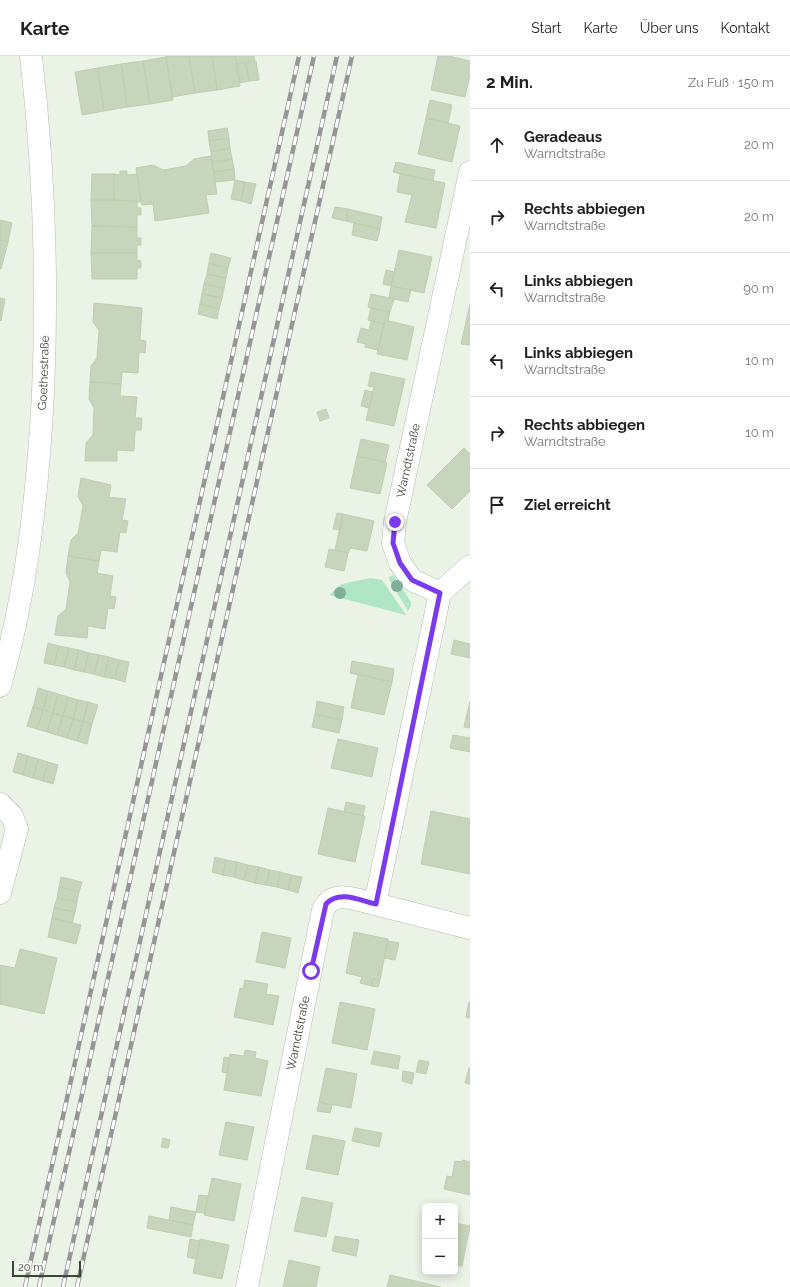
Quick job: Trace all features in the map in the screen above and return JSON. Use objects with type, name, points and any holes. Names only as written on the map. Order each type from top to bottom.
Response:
[{"type":"street","name":"Goethestraße","points":[[0,686],[16,622],[30,543],[36,491],[42,408],[45,294],[44,240],[37,118],[31,56]]},
{"type":"street","name":"Warndtstraße","points":[[440,593],[412,580],[400,563],[393,543],[395,522],[470,172]]},
{"type":"street","points":[[470,566],[440,593],[376,904],[470,928]]},
{"type":"street","points":[[0,804],[12,816],[17,829],[5,856],[0,893]]},
{"type":"street","name":"Warndtstraße","points":[[247,1287],[323,910],[331,899],[337,897],[376,904]]},
{"type":"green space","points":[[393,575],[411,602],[411,606],[408,611],[390,581],[389,577]]},
{"type":"green space","points":[[370,578],[382,580],[406,615],[329,595],[342,584]]},
{"type":"building","points":[[166,56],[189,56],[195,93],[172,97]]},
{"type":"building","points":[[189,56],[212,56],[217,90],[195,93]]},
{"type":"building","points":[[212,56],[235,56],[240,86],[217,90]]},
{"type":"building","points":[[235,56],[254,56],[255,61],[237,64]]},
{"type":"building","points":[[438,56],[449,56],[470,61],[470,74],[465,97],[431,90]]},
{"type":"building","points":[[166,57],[173,100],[150,104],[143,61]]},
{"type":"building","points":[[143,61],[150,104],[127,107],[121,64]]},
{"type":"building","points":[[256,61],[259,80],[249,81],[246,63]]},
{"type":"building","points":[[246,63],[249,81],[240,83],[237,64]]},
{"type":"building","points":[[121,64],[127,107],[104,111],[98,68]]},
{"type":"building","points":[[98,68],[104,111],[82,115],[75,72]]},
{"type":"building","points":[[430,100],[452,105],[448,123],[426,118]]},
{"type":"building","points":[[426,118],[460,126],[452,162],[418,154]]},
{"type":"building","points":[[227,128],[229,138],[209,141],[208,131]]},
{"type":"building","points":[[229,138],[230,148],[211,152],[209,141]]},
{"type":"building","points":[[230,148],[232,159],[212,162],[211,152]]},
{"type":"building","points":[[211,156],[217,194],[206,195],[209,213],[155,221],[153,204],[142,205],[136,168],[153,165],[163,170],[186,166],[194,159]]},
{"type":"building","points":[[232,159],[234,169],[214,172],[212,162]]},
{"type":"building","points":[[396,162],[435,170],[433,181],[393,172]]},
{"type":"building","points":[[234,169],[235,180],[215,182],[214,172]]},
{"type":"building","points":[[120,171],[127,171],[127,175],[137,174],[141,202],[114,200],[114,174],[120,175]]},
{"type":"building","points":[[92,174],[114,174],[114,200],[91,200]]},
{"type":"building","points":[[400,174],[445,183],[436,228],[405,222],[412,195],[397,192]]},
{"type":"building","points":[[235,180],[245,182],[241,201],[231,199]]},
{"type":"building","points":[[245,182],[256,184],[251,204],[241,201]]},
{"type":"building","points":[[91,200],[137,201],[137,208],[141,208],[141,215],[137,215],[137,227],[92,226]]},
{"type":"building","points":[[335,207],[348,209],[346,221],[332,218]]},
{"type":"building","points":[[348,209],[382,217],[380,229],[346,221]]},
{"type":"building","points":[[0,220],[12,223],[8,242],[0,240]]},
{"type":"building","points":[[354,223],[380,229],[377,241],[352,235]]},
{"type":"building","points":[[92,226],[137,227],[137,238],[141,238],[141,245],[137,245],[137,253],[91,253]]},
{"type":"building","points":[[0,240],[8,242],[1,269],[0,269]]},
{"type":"building","points":[[399,250],[432,257],[424,293],[391,286]]},
{"type":"building","points":[[91,253],[137,253],[137,260],[141,261],[141,268],[137,268],[137,279],[92,279]]},
{"type":"building","points":[[211,253],[231,258],[228,268],[209,263]]},
{"type":"building","points":[[209,263],[228,268],[226,278],[207,274]]},
{"type":"building","points":[[386,270],[394,272],[391,286],[383,284]]},
{"type":"building","points":[[207,274],[226,278],[224,288],[204,284]]},
{"type":"building","points":[[204,284],[224,288],[222,298],[202,294]]},
{"type":"building","points":[[391,286],[411,290],[408,302],[389,298]]},
{"type":"building","points":[[202,294],[222,298],[219,309],[200,304]]},
{"type":"building","points":[[371,294],[394,299],[390,312],[368,307]]},
{"type":"building","points":[[0,298],[5,299],[1,321],[0,320]]},
{"type":"building","points":[[94,303],[142,308],[140,340],[146,341],[145,353],[139,352],[138,373],[122,372],[121,384],[90,382],[91,366],[97,358],[99,330],[93,322]]},
{"type":"building","points":[[200,304],[219,309],[217,319],[198,314]]},
{"type":"building","points":[[470,304],[470,345],[461,344]]},
{"type":"building","points":[[371,308],[390,312],[388,321],[385,320],[384,324],[368,320]]},
{"type":"building","points":[[385,320],[414,327],[407,360],[377,354]]},
{"type":"building","points":[[371,321],[384,324],[378,350],[365,347],[366,344],[357,342],[361,328],[369,330]]},
{"type":"building","points":[[371,372],[405,379],[394,426],[366,420],[374,387],[368,386]]},
{"type":"building","points":[[90,382],[121,384],[120,396],[137,397],[135,418],[142,418],[141,430],[135,430],[134,451],[117,450],[117,461],[85,461],[86,443],[93,435],[94,408],[89,399]]},
{"type":"building","points":[[365,390],[373,392],[369,408],[361,406]]},
{"type":"building","points":[[326,409],[329,418],[320,421],[317,412]]},
{"type":"building","points":[[361,439],[389,445],[385,462],[357,456]]},
{"type":"building","points":[[464,448],[470,454],[470,491],[452,509],[427,485]]},
{"type":"building","points":[[357,456],[387,463],[380,494],[350,488]]},
{"type":"building","points":[[81,478],[111,485],[109,497],[126,499],[122,520],[128,521],[126,533],[120,532],[117,552],[101,550],[99,561],[68,556],[71,540],[78,533],[83,506],[78,496]]},
{"type":"building","points":[[337,513],[343,514],[340,530],[333,529]]},
{"type":"building","points":[[343,514],[374,521],[367,551],[350,548],[348,553],[335,550]]},
{"type":"building","points":[[329,549],[348,553],[344,571],[325,567]]},
{"type":"building","points":[[68,556],[99,561],[97,573],[113,576],[110,596],[116,597],[114,609],[108,608],[105,629],[88,626],[87,638],[55,635],[58,616],[66,609],[70,582],[66,573]]},
{"type":"building","points":[[454,640],[470,644],[470,658],[451,654]]},
{"type":"building","points":[[48,643],[59,646],[54,665],[44,663]]},
{"type":"building","points":[[59,646],[69,648],[64,667],[54,665]]},
{"type":"building","points":[[69,648],[79,650],[74,670],[64,667]]},
{"type":"building","points":[[79,650],[89,653],[84,672],[74,670]]},
{"type":"building","points":[[89,653],[99,655],[94,674],[84,672]]},
{"type":"building","points":[[99,655],[109,657],[104,677],[94,674]]},
{"type":"building","points":[[109,657],[119,660],[115,679],[104,677]]},
{"type":"building","points":[[119,660],[129,662],[125,682],[115,679]]},
{"type":"building","points":[[352,661],[394,669],[392,682],[350,673]]},
{"type":"building","points":[[358,674],[392,682],[384,715],[351,708]]},
{"type":"building","points":[[38,688],[48,691],[43,710],[33,707]]},
{"type":"building","points":[[48,691],[58,694],[53,713],[43,710]]},
{"type":"building","points":[[58,694],[68,697],[63,716],[53,713]]},
{"type":"building","points":[[68,697],[78,700],[73,719],[63,716]]},
{"type":"building","points":[[78,700],[88,702],[83,722],[73,719]]},
{"type":"building","points":[[317,701],[344,707],[342,720],[315,714]]},
{"type":"building","points":[[470,701],[470,728],[464,727]]},
{"type":"building","points":[[88,702],[98,705],[92,724],[83,722]]},
{"type":"building","points":[[33,707],[43,710],[37,729],[27,726]]},
{"type":"building","points":[[43,710],[53,713],[47,732],[37,729]]},
{"type":"building","points":[[53,713],[63,716],[57,735],[47,732]]},
{"type":"building","points":[[315,714],[342,720],[339,733],[312,727]]},
{"type":"building","points":[[63,716],[73,719],[67,738],[57,735]]},
{"type":"building","points":[[73,719],[83,722],[77,741],[67,738]]},
{"type":"building","points":[[83,722],[92,724],[87,744],[77,741]]},
{"type":"building","points":[[453,735],[470,738],[470,752],[450,748]]},
{"type":"building","points":[[338,739],[378,748],[372,777],[331,768]]},
{"type":"building","points":[[18,753],[28,756],[23,775],[13,772]]},
{"type":"building","points":[[28,756],[38,759],[33,778],[23,775]]},
{"type":"building","points":[[38,759],[48,762],[43,781],[33,778]]},
{"type":"building","points":[[48,762],[58,765],[53,784],[43,781]]},
{"type":"building","points":[[346,802],[365,806],[363,816],[344,812]]},
{"type":"building","points":[[328,808],[365,816],[355,862],[318,854]]},
{"type":"building","points":[[431,811],[470,819],[470,874],[421,864]]},
{"type":"building","points":[[215,857],[226,860],[223,875],[212,872]]},
{"type":"building","points":[[226,860],[237,862],[234,877],[223,875]]},
{"type":"building","points":[[237,862],[248,865],[244,880],[234,877]]},
{"type":"building","points":[[248,865],[259,867],[255,883],[244,880]]},
{"type":"building","points":[[259,867],[270,870],[266,885],[255,883]]},
{"type":"building","points":[[270,870],[280,872],[277,887],[266,885]]},
{"type":"building","points":[[280,872],[291,875],[288,890],[277,887]]},
{"type":"building","points":[[291,875],[302,877],[298,893],[288,890]]},
{"type":"building","points":[[61,877],[82,882],[79,892],[59,887]]},
{"type":"building","points":[[59,887],[79,892],[77,902],[57,898]]},
{"type":"building","points":[[57,898],[77,902],[75,912],[54,908]]},
{"type":"building","points":[[54,908],[75,912],[72,923],[52,918]]},
{"type":"building","points":[[52,918],[81,925],[76,944],[48,937]]},
{"type":"building","points":[[262,932],[291,938],[285,968],[256,962]]},
{"type":"building","points":[[354,932],[388,939],[380,980],[373,979],[371,986],[360,983],[362,977],[346,973]]},
{"type":"building","points":[[388,941],[399,943],[395,960],[384,958]]},
{"type":"building","points":[[20,949],[57,958],[44,1014],[0,1004],[0,965],[15,968]]},
{"type":"building","points":[[373,979],[380,980],[378,987],[371,986]]},
{"type":"building","points":[[245,980],[268,984],[266,994],[279,996],[273,1025],[234,1017],[240,988],[243,989]]},
{"type":"building","points":[[340,1002],[375,1009],[367,1050],[332,1043]]},
{"type":"building","points":[[469,1002],[470,1003],[470,1018],[466,1017]]},
{"type":"building","points":[[245,1050],[256,1052],[255,1058],[268,1061],[261,1096],[224,1090],[230,1054],[244,1056]]},
{"type":"building","points":[[374,1051],[400,1056],[398,1069],[371,1064]]},
{"type":"building","points":[[224,1057],[230,1058],[227,1073],[222,1072]]},
{"type":"building","points":[[419,1060],[429,1062],[426,1074],[416,1072]]},
{"type":"building","points":[[326,1068],[357,1074],[351,1108],[319,1102]]},
{"type":"building","points":[[470,1068],[470,1084],[465,1083]]},
{"type":"building","points":[[403,1071],[414,1073],[412,1084],[402,1081]]},
{"type":"building","points":[[319,1102],[332,1105],[330,1113],[317,1111]]},
{"type":"building","points":[[226,1122],[254,1127],[247,1160],[219,1155]]},
{"type":"building","points":[[355,1128],[382,1133],[379,1147],[352,1141]]},
{"type":"building","points":[[313,1135],[345,1141],[338,1175],[306,1169]]},
{"type":"building","points":[[163,1138],[170,1140],[168,1148],[161,1147]]},
{"type":"building","points":[[463,1160],[470,1162],[470,1195],[444,1189],[447,1176],[452,1177],[455,1161],[462,1162]]},
{"type":"building","points":[[212,1178],[241,1184],[234,1221],[204,1215]]},
{"type":"building","points":[[199,1195],[208,1196],[205,1213],[196,1212]]},
{"type":"building","points":[[302,1197],[333,1203],[326,1237],[294,1231]]},
{"type":"building","points":[[171,1207],[196,1212],[193,1225],[169,1220]]},
{"type":"building","points":[[149,1216],[193,1225],[191,1237],[147,1228]]},
{"type":"building","points":[[458,1224],[470,1226],[462,1266],[458,1265]]},
{"type":"building","points":[[335,1236],[359,1240],[356,1256],[332,1251]]},
{"type":"building","points":[[190,1239],[200,1241],[196,1259],[187,1257]]},
{"type":"building","points":[[200,1239],[229,1245],[222,1279],[193,1273]]},
{"type":"building","points":[[289,1260],[320,1267],[316,1287],[283,1287]]},
{"type":"building","points":[[390,1275],[441,1287],[387,1287]]},
{"type":"railway","points":[[25,1287],[299,56]]},
{"type":"railway","points":[[39,1287],[314,56]]},
{"type":"railway","points":[[63,1287],[337,56]]},
{"type":"railway","points":[[77,1287],[352,56]]},
{"type":"route","points":[[311,971],[323,910],[326,904],[331,899],[337,897],[344,897],[376,904],[440,593],[412,580],[400,563],[393,543],[395,522]]}]
